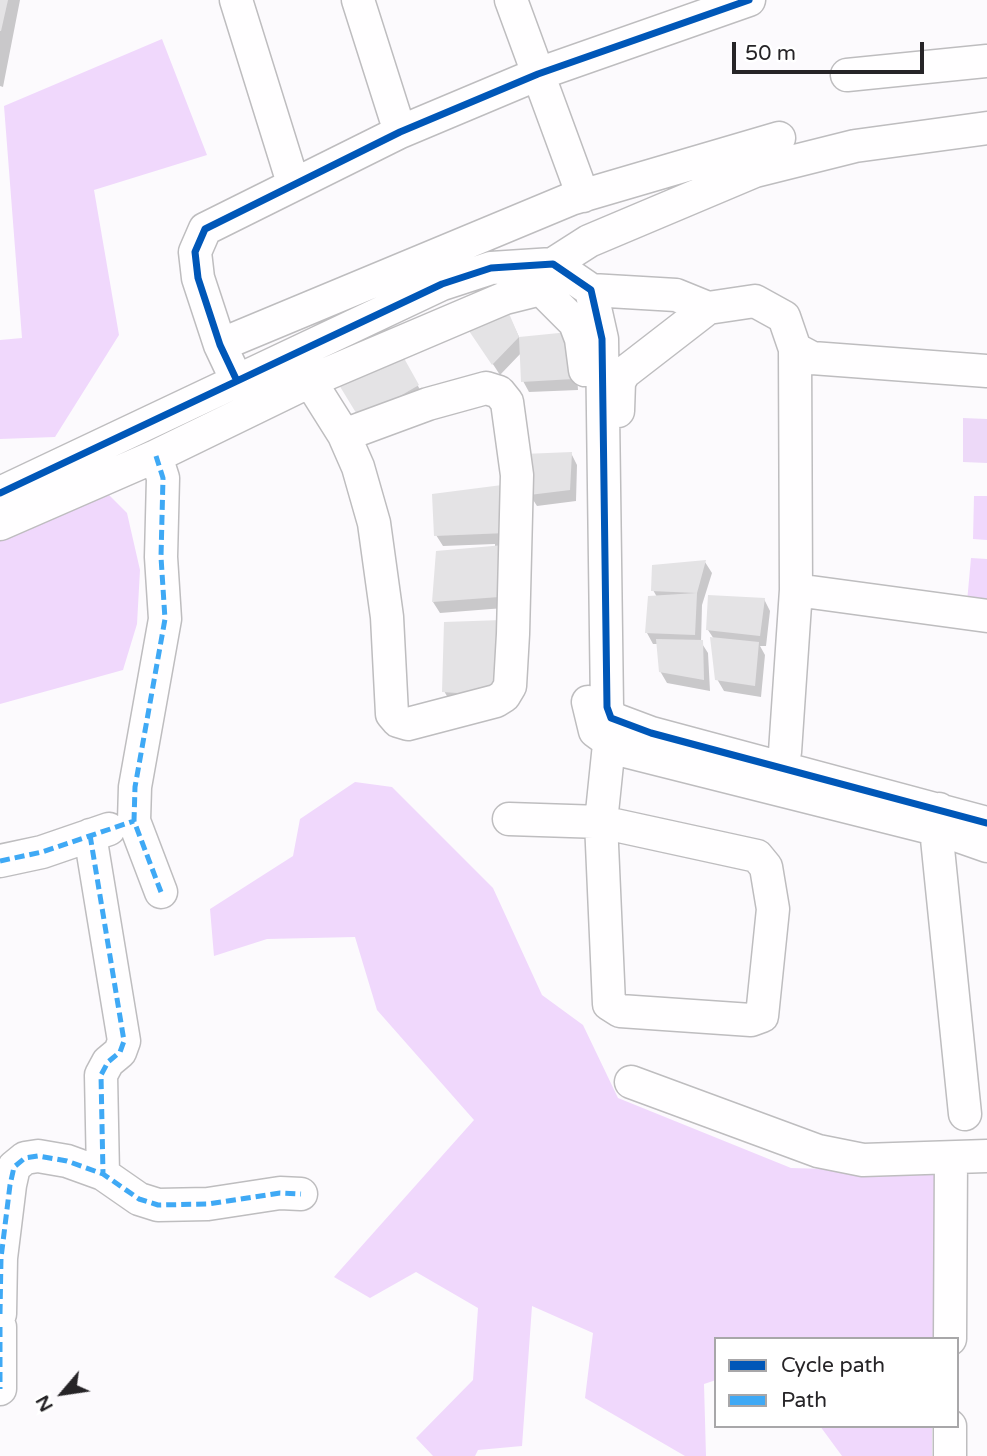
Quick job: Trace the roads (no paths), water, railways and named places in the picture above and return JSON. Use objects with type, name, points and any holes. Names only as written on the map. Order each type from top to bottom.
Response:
[{"type":"street","points":[[236,0],[293,183]]},
{"type":"street","points":[[358,0],[400,132]]},
{"type":"street","points":[[512,0],[583,196]]},
{"type":"street","points":[[237,381],[220,345],[198,278],[195,252],[205,229],[400,132],[538,74],[749,0]]},
{"type":"street","points":[[847,75],[987,61]]},
{"type":"street","points":[[0,524],[156,456],[310,381],[505,298],[547,276],[589,241],[755,172],[855,146],[987,128]]},
{"type":"street","points":[[220,345],[583,196],[779,138]]},
{"type":"street","points":[[0,493],[442,284],[491,268],[547,276],[591,290],[676,295],[708,308]]},
{"type":"street","points":[[547,276],[575,323],[585,361],[588,711],[595,731],[651,733],[938,818],[987,823]]},
{"type":"street","points":[[509,819],[601,822],[757,856],[766,867],[773,909],[764,1010],[759,1018],[751,1020],[613,1009],[609,1004],[601,822],[610,731],[607,707],[602,340],[591,290]]},
{"type":"street","points":[[785,752],[796,590],[795,349],[784,317],[755,301],[708,308],[635,362],[619,382],[625,701],[631,712],[640,717],[987,802]]},
{"type":"street","points":[[795,349],[813,358],[860,364],[987,371]]},
{"type":"street","points":[[310,381],[344,435],[358,467],[374,523],[387,617],[392,714],[398,721],[408,724],[496,701],[504,696],[510,686],[513,634],[517,475],[507,402],[499,392],[486,388],[428,404],[344,435]]},
{"type":"street","points":[[156,456],[163,478],[161,557],[165,619],[135,787],[134,821],[161,892]]},
{"type":"street","points":[[796,590],[987,616]]},
{"type":"street","points":[[938,818],[987,846]]},
{"type":"street","points":[[938,818],[965,1114]]},
{"type":"street","points":[[0,861],[42,852],[134,821]]},
{"type":"street","points":[[90,835],[124,1041],[121,1052],[108,1062],[102,1076],[103,1174]]},
{"type":"street","points":[[631,1082],[818,1151],[863,1160],[987,1156]]},
{"type":"street","points":[[0,1314],[1,1258],[14,1167],[24,1158],[38,1156],[68,1161],[103,1174],[139,1199],[158,1205],[208,1203],[281,1193],[301,1194]]},
{"type":"street","points":[[950,1337],[951,1157]]},
{"type":"street","points":[[0,1327],[0,1388]]},
{"type":"street","points":[[950,1428],[950,1456]]}]
